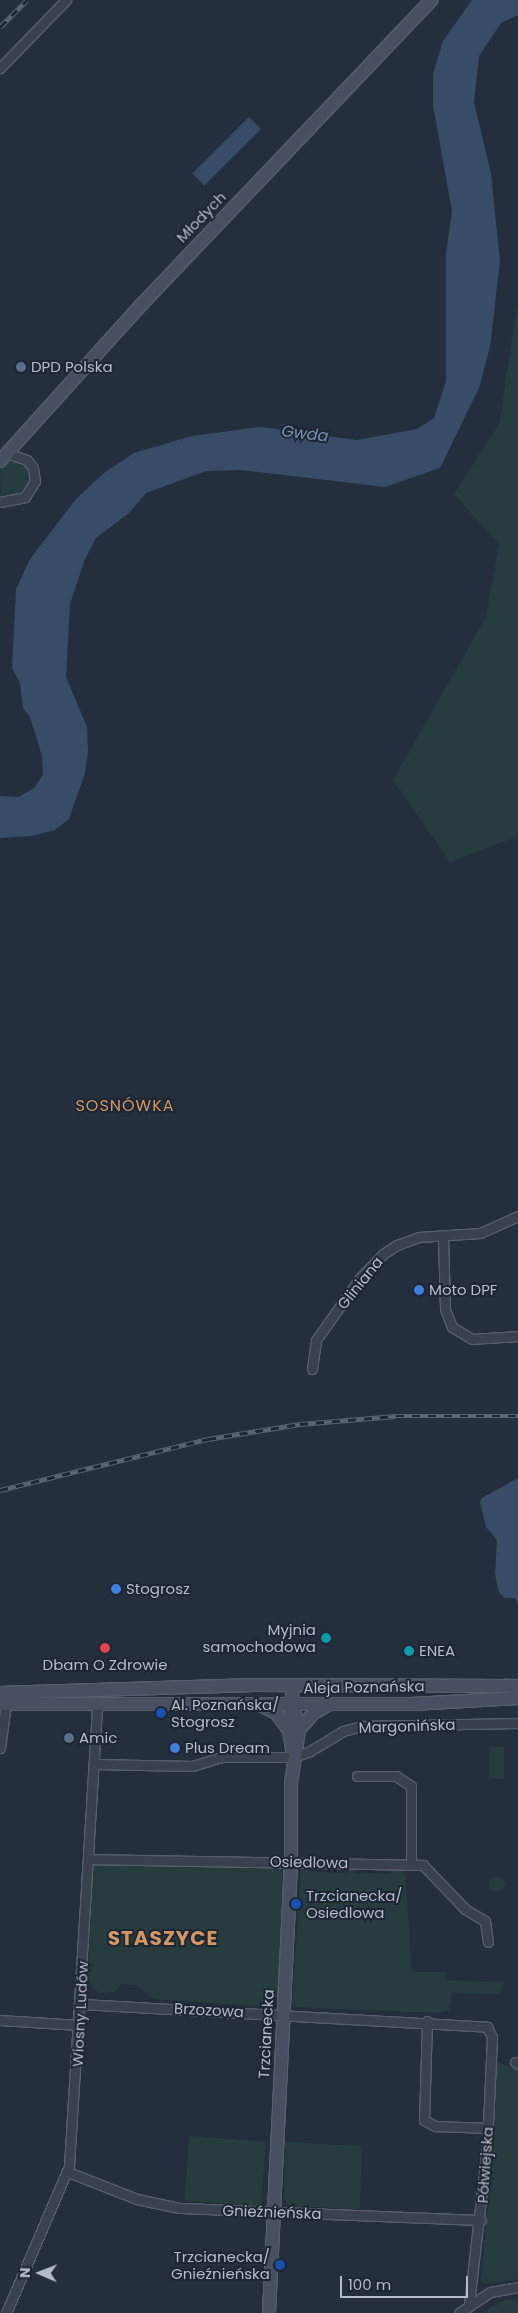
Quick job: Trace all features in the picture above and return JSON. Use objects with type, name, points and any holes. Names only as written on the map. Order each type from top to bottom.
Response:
[{"type":"street","points":[[0,68],[66,0]]},
{"type":"street","name":"Młodych","points":[[4,457],[135,311],[431,0]]},
{"type":"street","points":[[0,502],[25,497],[35,481],[33,468],[27,460],[4,457]]},
{"type":"street","name":"Gliniana","points":[[312,1369],[316,1340],[372,1264],[397,1245],[419,1237],[480,1232],[518,1216]]},
{"type":"street","points":[[443,1236],[445,1309],[452,1327],[472,1339],[518,1336]]},
{"type":"street","points":[[365,1704],[386,1696],[392,1684]]},
{"type":"street","name":"Aleja Poznańska","points":[[2,1700],[293,1685],[518,1686]]},
{"type":"street","name":"Trzcianecka","points":[[269,2313],[291,1861],[294,1730],[293,1685]]},
{"type":"street","name":"Aleja Poznańska","points":[[2,1700],[293,1705],[518,1698]]},
{"type":"street","points":[[0,1748],[2,1700]]},
{"type":"street","name":"Wiosny Ludów","points":[[6,2313],[68,2172],[80,2025],[97,1702]]},
{"type":"street","points":[[260,1705],[276,1713],[294,1730],[314,1713],[331,1704]]},
{"type":"street","name":"Margonińska","points":[[95,1764],[192,1766],[222,1757],[293,1757],[310,1751],[343,1730],[362,1726],[518,1722]]},
{"type":"street","points":[[357,1776],[396,1776],[404,1778],[411,1786],[411,1864]]},
{"type":"street","name":"Osiedlowa","points":[[88,1859],[411,1864],[428,1868],[464,1908],[485,1921],[488,1942]]},
{"type":"street","name":"Brzozowa","points":[[80,2004],[428,2022],[487,2027]]},
{"type":"street","points":[[0,2020],[80,2025]]},
{"type":"street","points":[[428,2022],[424,2120],[435,2126],[488,2128]]},
{"type":"street","name":"Półwiejska","points":[[469,2303],[481,2220],[488,2128],[492,2037],[487,2027]]},
{"type":"street","name":"Gnieźnieńska","points":[[68,2172],[150,2203],[180,2208],[481,2220]]},
{"type":"street","points":[[458,2313],[469,2303],[496,2290],[518,2287]]},
{"type":"green space","points":[[518,300],[518,836],[450,862],[393,780],[486,617],[499,544],[454,494],[499,424]]},
{"type":"green space","points":[[12,459],[26,465],[30,471],[29,484],[20,496],[1,499],[0,468]]},
{"type":"green space","points":[[489,1747],[504,1747],[504,1779],[489,1779]]},
{"type":"green space","points":[[98,1863],[272,1865],[281,1868],[284,1882],[279,1992],[271,2007],[153,1999],[136,1985],[121,1984],[114,1992],[98,1993],[88,1980],[93,1868]]},
{"type":"green space","points":[[349,1867],[353,1867],[355,1873],[391,1874],[392,1870],[397,1869],[405,1874],[412,1972],[445,1972],[445,1980],[503,1982],[501,1994],[452,1993],[450,2010],[438,2013],[292,2007],[301,1871],[308,1868],[308,1871],[348,1873]]},
{"type":"green space","points":[[494,1876],[500,1876],[505,1881],[503,1890],[494,1892],[489,1887],[489,1881]]},
{"type":"green space","points":[[496,2061],[518,2071],[518,2279],[486,2284],[481,2282],[495,2127]]},
{"type":"green space","points":[[189,2136],[266,2141],[261,2206],[184,2201]]},
{"type":"green space","points":[[285,2142],[362,2146],[360,2209],[289,2206],[284,2199]]},
{"type":"green space","points":[[506,2300],[518,2300],[518,2313],[480,2313]]},
{"type":"water","name":"Gwda","points":[[472,0],[518,0],[518,15],[501,23],[479,56],[474,102],[491,174],[500,261],[490,347],[479,388],[440,468],[385,487],[241,470],[206,471],[146,493],[129,513],[96,538],[85,559],[70,604],[66,677],[87,727],[88,751],[85,773],[69,819],[55,830],[31,836],[0,838],[0,796],[19,797],[34,788],[43,775],[42,756],[30,717],[23,708],[20,683],[12,668],[16,589],[30,559],[76,499],[104,473],[134,453],[192,436],[260,427],[357,440],[417,429],[434,418],[446,381],[446,253],[452,211],[433,105],[433,74],[443,41]]},
{"type":"water","points":[[249,117],[261,129],[204,186],[192,174]]},
{"type":"water","points":[[518,1478],[518,1605],[515,1598],[504,1598],[499,1592],[495,1574],[497,1540],[486,1527],[480,1502],[482,1498]]},
{"type":"railway","points":[[0,27],[27,0]]},
{"type":"railway","points":[[0,1490],[208,1439],[300,1424],[396,1416],[518,1416]]},
{"type":"place","name":"DPD Polska","points":[[21,367]]},
{"type":"place","name":"Moto DPF","points":[[419,1290]]},
{"type":"place","name":"Stogrosz","points":[[116,1589]]},
{"type":"place","name":"Myjnia samochodowa","points":[[326,1638]]},
{"type":"place","name":"Dbam O Zdrowie","points":[[105,1648]]},
{"type":"place","name":"ENEA","points":[[409,1651]]},
{"type":"place","name":"Al. Poznańska/ Stogrosz","points":[[161,1713]]},
{"type":"place","name":"Amic","points":[[69,1738]]},
{"type":"place","name":"Plus Dream","points":[[175,1748]]},
{"type":"place","name":"Trzcianecka/ Osiedlowa","points":[[296,1904]]},
{"type":"place","name":"Trzcianecka/ Gnieźnieńska","points":[[280,2265]]},
{"type":"district","name":"SOSNÓWKA","points":[[125,1106]]},
{"type":"district","name":"STASZYCE","points":[[163,1938]]}]
